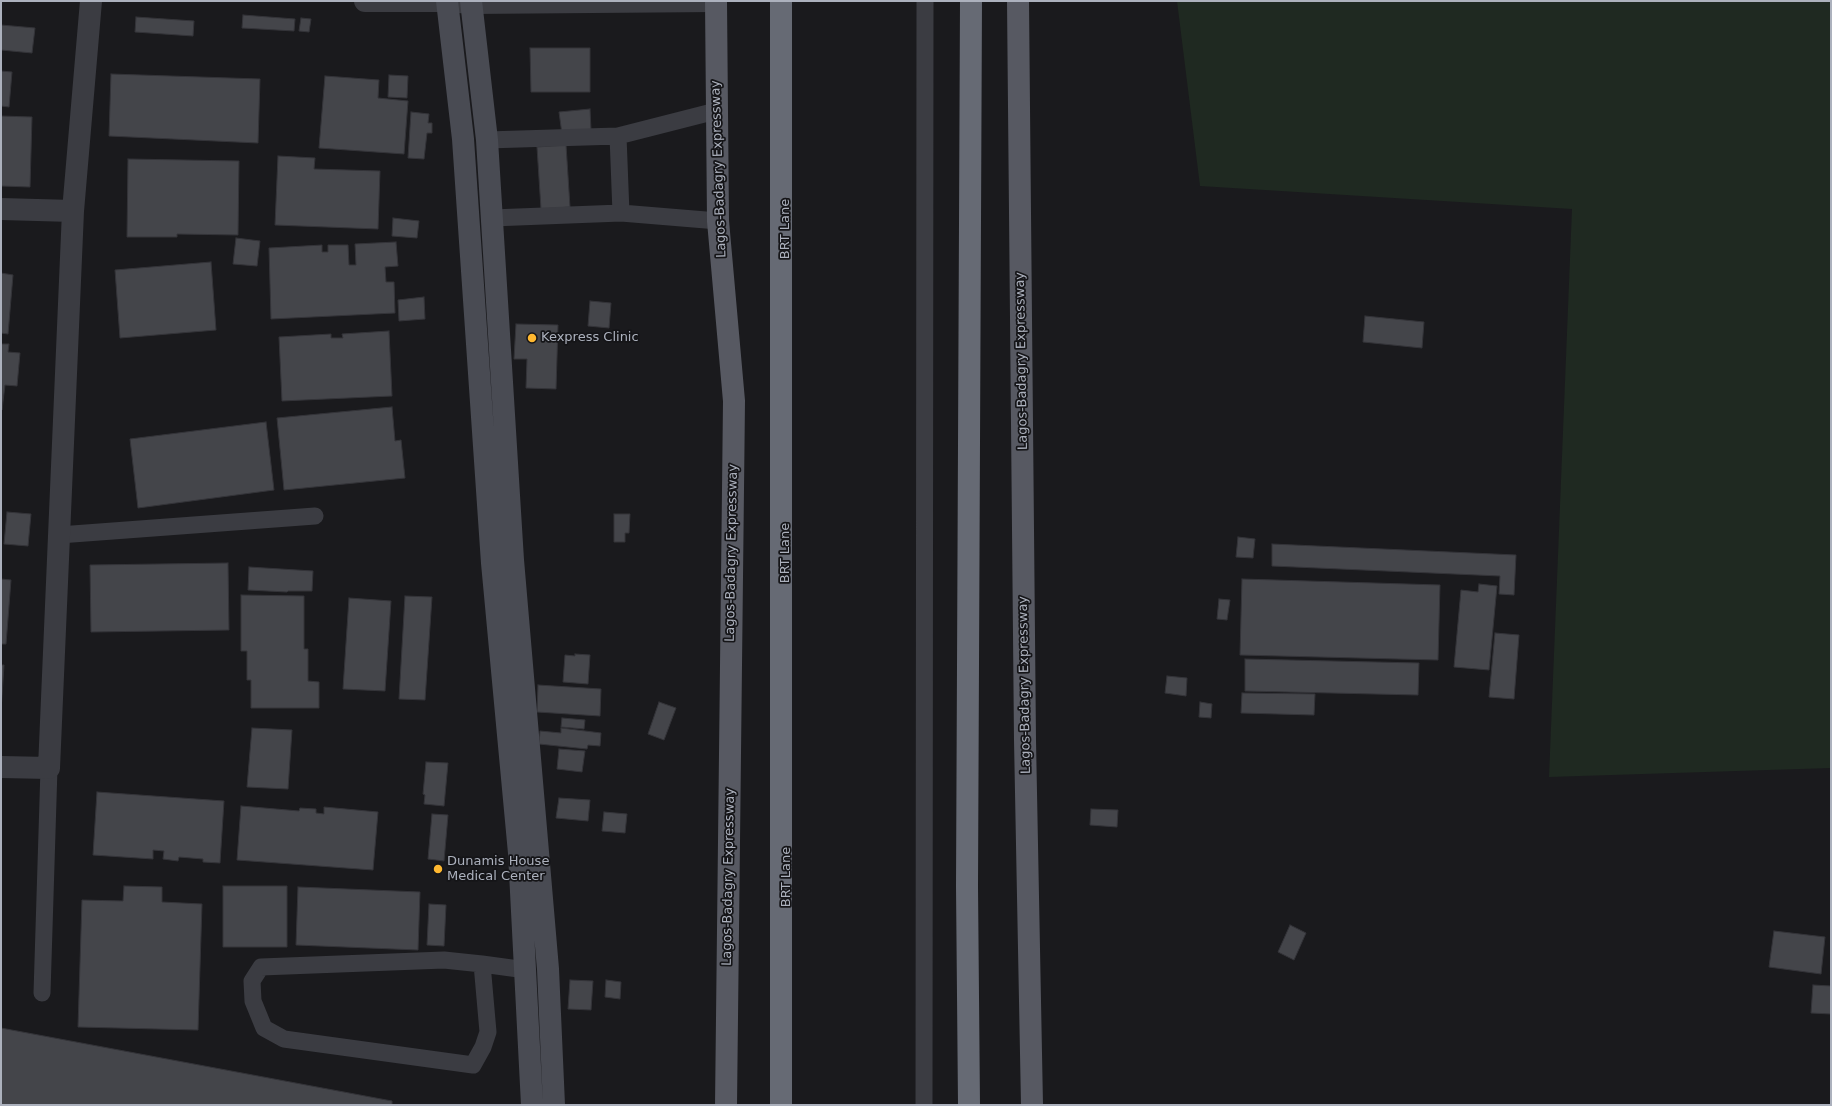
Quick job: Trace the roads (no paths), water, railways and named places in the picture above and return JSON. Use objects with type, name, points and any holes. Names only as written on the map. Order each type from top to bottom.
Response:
[{"type":"highway","points":[[781,1],[781,1105]]},
{"type":"highway","points":[[969,1105],[967,886],[971,1]]},
{"type":"highway","points":[[967,886],[977,1105]]},
{"type":"highway","points":[[772,1105],[781,954]]},
{"type":"main road","points":[[447,1],[463,139],[492,563],[519,853],[532,1105]]},
{"type":"main road","name":"Lagos-Badagry Expressway","points":[[716,1],[718,221],[734,400],[726,1105]]},
{"type":"main road","name":"Lagos-Badagry Expressway","points":[[1018,1],[1025,732],[1032,1105]]},
{"type":"main road","points":[[471,2],[487,140],[513,560],[548,969],[554,1105]]},
{"type":"street","points":[[1,767],[49,768],[73,211],[91,1]]},
{"type":"street","points":[[365,1],[716,1]]},
{"type":"street","points":[[1,209],[73,211]]},
{"type":"lane","name":"BRT Lane","points":[[786,1],[788,1105]]},
{"type":"lane","points":[[924,1105],[925,1]]},
{"type":"lane","points":[[487,140],[618,136],[716,111]]},
{"type":"lane","points":[[618,136],[621,213]]},
{"type":"lane","points":[[492,218],[621,213],[718,221]]},
{"type":"lane","points":[[59,535],[315,516]]},
{"type":"lane","points":[[42,993],[49,768]]},
{"type":"lane","points":[[482,964],[488,1032],[483,1047],[473,1065],[284,1039],[264,1028],[253,1001],[252,981],[261,967],[444,960],[482,964],[526,970]]},
{"type":"place","name":"Kexpress Clinic","points":[[532,338]]},
{"type":"place","name":"Dunamis House Medical Center","points":[[438,869]]}]
